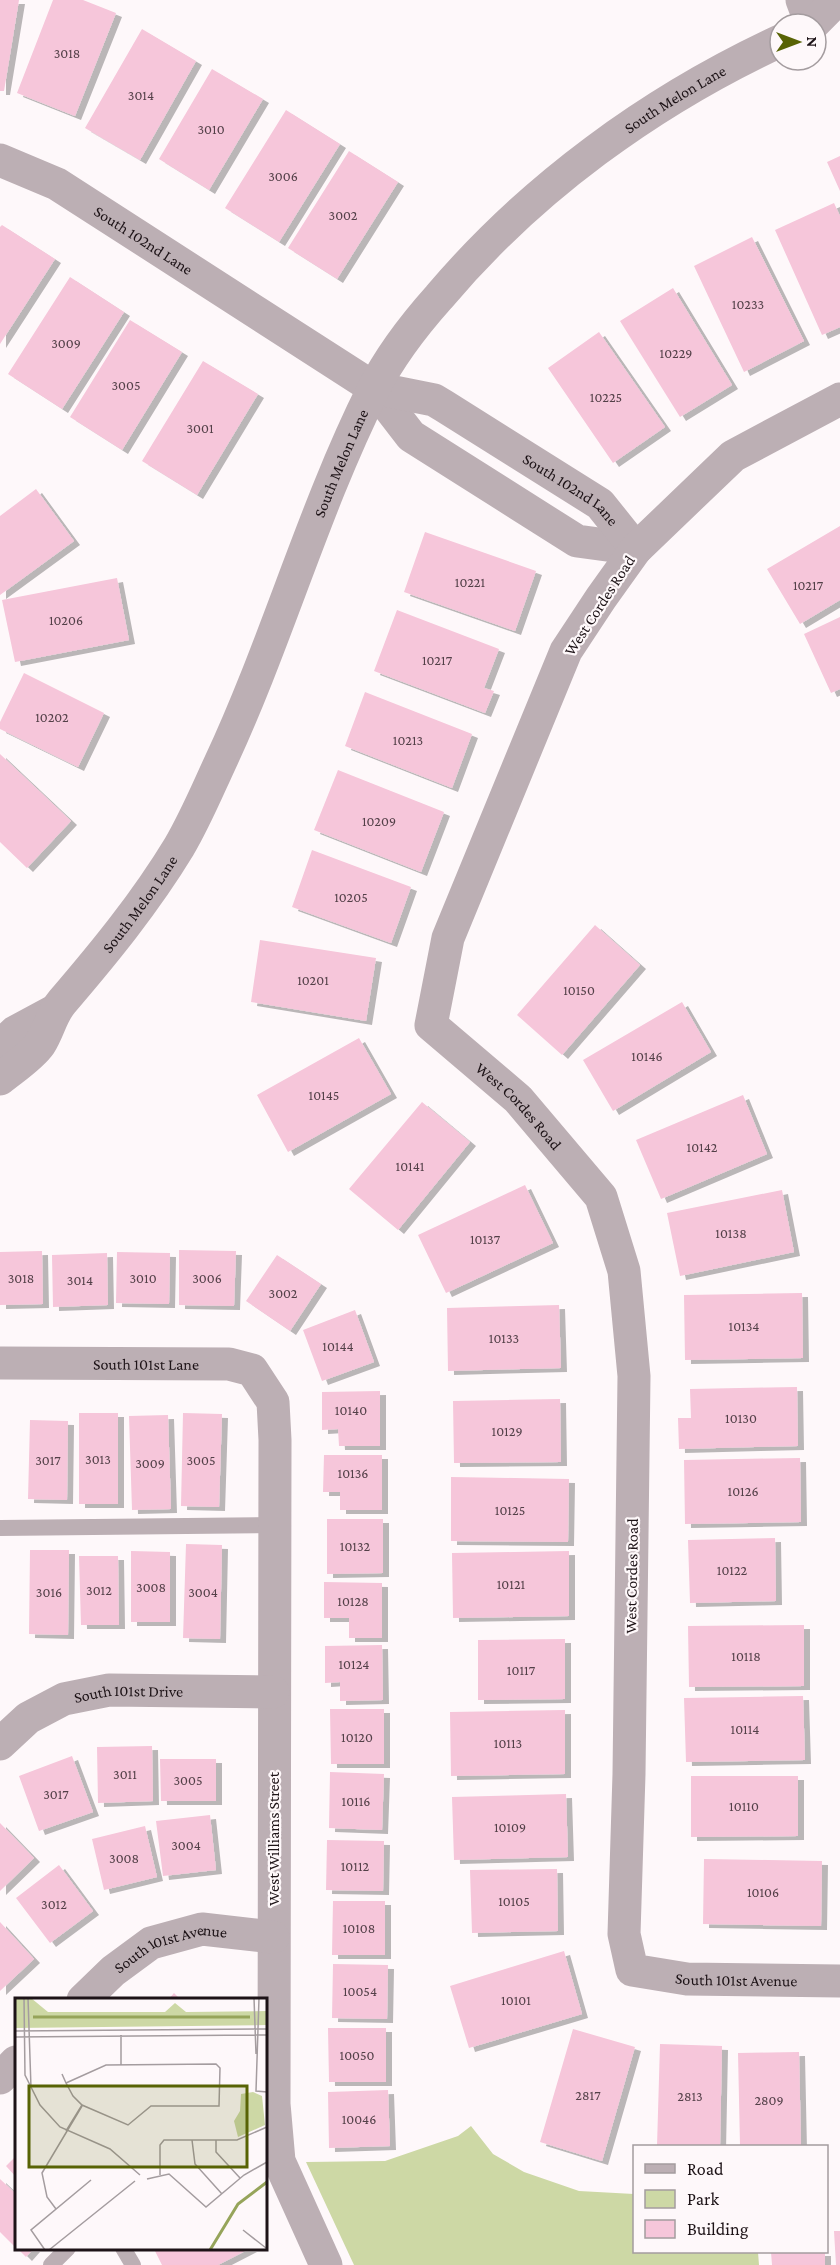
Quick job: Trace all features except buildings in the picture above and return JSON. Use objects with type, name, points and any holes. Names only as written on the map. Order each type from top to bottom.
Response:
[{"type":"street","points":[[825,12],[837,0]]},
{"type":"street","name":"South Melon Lane","points":[[0,1079],[39,1045],[54,1011],[100,958],[142,903],[180,845],[233,736],[330,490],[374,388],[411,329],[464,267],[514,217],[570,169],[695,86],[768,47]]},
{"type":"street","name":"South 102nd Lane","points":[[0,160],[57,184],[374,388],[411,436],[577,541],[636,549]]},
{"type":"street","name":"South 102nd Lane","points":[[374,388],[439,403],[600,504],[636,549]]},
{"type":"street","name":"West Cordes Road","points":[[632,1970],[624,1934],[629,1774],[633,1376],[624,1271],[601,1197],[518,1099],[431,1025],[448,938],[566,651],[636,549],[733,456],[840,399]]},
{"type":"street","name":"South Melon Lane","points":[[0,1046],[15,1032],[54,1011]]},
{"type":"street","name":"South 101st Lane","points":[[0,1363],[229,1364],[252,1370],[273,1402]]},
{"type":"street","name":"West Williams Street","points":[[273,1402],[275,1440],[273,1937],[270,2078],[279,2161],[326,2265]]},
{"type":"street","name":"South 101st Drive","points":[[0,1744],[28,1718],[37,1713],[64,1699],[98,1692],[109,1690],[273,1692]]},
{"type":"street","name":"South 101st Avenue","points":[[85,1998],[113,1971],[151,1943],[202,1929],[273,1937]]},
{"type":"street","name":"South 101st Avenue","points":[[632,1970],[687,1979],[840,1981]]},
{"type":"street","points":[[0,2078],[15,2063]]},
{"type":"lane","points":[[0,1528],[274,1525]]},
{"type":"lane","points":[[51,2265],[67,2250]]},
{"type":"lane","points":[[124,2250],[133,2265]]},
{"type":"green space","points":[[471,2126],[493,2154],[524,2172],[579,2191],[633,2194],[633,2253],[758,2253],[759,2265],[354,2265],[306,2162],[385,2161],[458,2136]]}]
